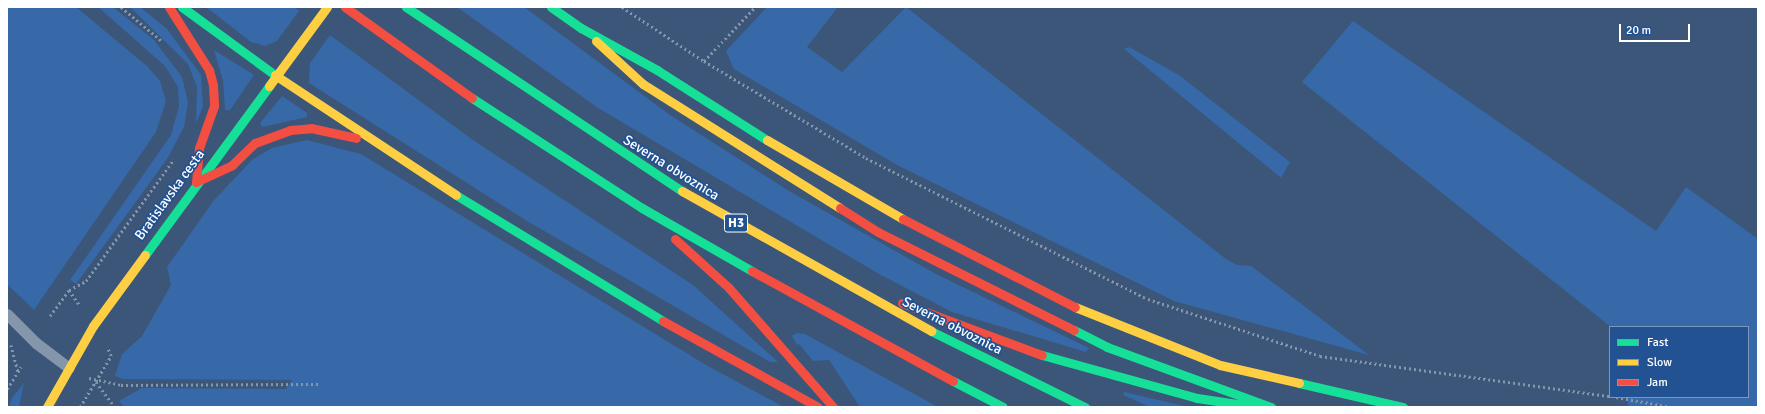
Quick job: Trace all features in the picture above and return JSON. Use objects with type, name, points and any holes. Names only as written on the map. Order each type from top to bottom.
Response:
[{"type":"main road","points":[[169,7],[209,70],[213,85],[214,106],[199,148],[196,182]]},
{"type":"main road","points":[[182,7],[374,144],[606,289],[818,407]]},
{"type":"main road","name":"Bratislavska cesta","points":[[47,407],[93,326],[196,182],[327,7]]},
{"type":"main road","name":"H3","points":[[345,7],[482,105],[642,208],[861,334],[1003,407]]},
{"type":"main road","name":"Severna obvoznica","points":[[406,7],[589,133],[803,262],[964,349],[1084,407]]},
{"type":"main road","points":[[551,7],[581,28],[658,70],[821,173],[942,240],[1096,317],[1220,365],[1403,407]]},
{"type":"main road","points":[[581,28],[643,84],[878,232],[1107,347],[1271,407]]},
{"type":"main road","points":[[196,182],[232,165],[255,143],[290,130],[328,130],[374,144]]},
{"type":"main road","points":[[642,208],[729,288],[833,407]]},
{"type":"main road","points":[[803,262],[991,339],[1051,358],[1197,398],[1257,407]]},
{"type":"lane","points":[[7,314],[36,343],[69,368]]},
{"type":"path","points":[[121,7],[166,46]]},
{"type":"path","points":[[622,7],[704,61],[866,158],[1148,299],[1320,356],[1609,396]]},
{"type":"path","points":[[704,61],[755,7]]},
{"type":"path","points":[[50,316],[70,290],[86,281],[178,152]]},
{"type":"path","points":[[7,341],[13,348],[18,371]]},
{"type":"path","points":[[80,407],[111,356]]},
{"type":"path","points":[[7,390],[21,367]]},
{"type":"path","points":[[69,368],[95,382],[121,385],[320,384]]},
{"type":"path","points":[[95,382],[115,407]]},
{"type":"path","points":[[1622,398],[1671,407]]},
{"type":"shaded area","points":[[7,7],[76,7],[148,67],[160,81],[166,101],[156,132],[34,310],[7,284]]},
{"type":"shaded area","points":[[98,7],[113,7],[154,40],[182,77],[188,102],[184,127],[167,159],[76,284],[70,280],[171,135],[179,106],[178,87],[165,66]]},
{"type":"shaded area","points":[[130,7],[140,7],[167,29],[201,75],[203,107],[196,123],[197,87],[188,64]]},
{"type":"shaded area","points":[[206,7],[294,7],[299,11],[277,41],[265,46],[251,42]]},
{"type":"shaded area","points":[[457,7],[524,7],[670,115],[789,191],[936,274],[1089,348],[1086,352],[952,312],[879,274],[598,108]]},
{"type":"shaded area","points":[[767,7],[838,7],[807,47],[842,72],[906,7],[1226,259],[1237,265],[1251,266],[1369,355],[1174,301],[897,165],[734,69],[726,51]]},
{"type":"shaded area","points":[[1353,21],[1656,231],[1686,187],[1758,239],[1758,407],[1628,407],[1628,398],[1749,398],[1749,326],[1610,326],[1302,82]]},
{"type":"shaded area","points":[[330,35],[473,140],[693,285],[778,362],[770,362],[527,221],[309,83],[310,63]]},
{"type":"shaded area","points":[[1129,47],[1179,75],[1290,162],[1281,178],[1124,49]]},
{"type":"shaded area","points":[[214,50],[254,75],[230,110],[225,110],[223,81]]},
{"type":"shaded area","points":[[282,96],[307,113],[307,117],[262,127],[260,123]]},
{"type":"shaded area","points":[[307,140],[361,154],[706,365],[784,407],[124,407],[119,401],[142,388],[286,389],[292,380],[123,379],[115,376],[122,354],[142,336],[171,285],[167,267],[214,200],[253,159],[272,148]]},
{"type":"shaded area","points":[[796,333],[805,334],[938,407],[860,407],[829,360],[813,361],[799,344],[797,345],[792,336]]},
{"type":"shaded area","points":[[24,383],[19,407],[9,407],[12,398]]},
{"type":"shaded area","points":[[1124,392],[1188,407],[1150,407],[1123,395]]},
{"type":"traffic: fast","points":[[182,7],[275,75]]},
{"type":"traffic: fast","points":[[406,7],[682,191]]},
{"type":"traffic: fast","points":[[551,7],[581,28]]},
{"type":"traffic: fast","points":[[581,28],[657,70],[767,140]]},
{"type":"traffic: fast","points":[[145,255],[269,86]]},
{"type":"traffic: fast","points":[[472,98],[642,208],[752,271]]},
{"type":"traffic: fast","points":[[456,195],[663,321]]},
{"type":"traffic: fast","points":[[1074,330],[1107,347],[1271,407]]},
{"type":"traffic: fast","points":[[931,331],[1085,407]]},
{"type":"traffic: fast","points":[[1042,355],[1197,398],[1257,407]]},
{"type":"traffic: fast","points":[[953,381],[1003,407]]},
{"type":"traffic: fast","points":[[1299,383],[1403,407]]},
{"type":"traffic: slow","points":[[269,86],[327,7]]},
{"type":"traffic: slow","points":[[596,41],[643,84],[840,208]]},
{"type":"traffic: slow","points":[[275,75],[456,195]]},
{"type":"traffic: slow","points":[[767,140],[903,219]]},
{"type":"traffic: slow","points":[[682,191],[931,331]]},
{"type":"traffic: slow","points":[[47,407],[93,326],[145,255]]},
{"type":"traffic: slow","points":[[1075,307],[1220,365],[1299,383]]},
{"type":"traffic: jam","points":[[169,7],[209,70],[213,85],[214,106],[199,148],[196,182]]},
{"type":"traffic: jam","points":[[345,7],[472,98]]},
{"type":"traffic: jam","points":[[196,182],[232,165],[255,143],[290,130],[311,128],[356,138]]},
{"type":"traffic: jam","points":[[840,208],[878,232],[1074,330]]},
{"type":"traffic: jam","points":[[903,219],[1075,307]]},
{"type":"traffic: jam","points":[[675,239],[729,288],[833,407]]},
{"type":"traffic: jam","points":[[752,271],[953,381]]},
{"type":"traffic: jam","points":[[902,303],[1042,355]]},
{"type":"traffic: jam","points":[[663,321],[818,407]]}]
